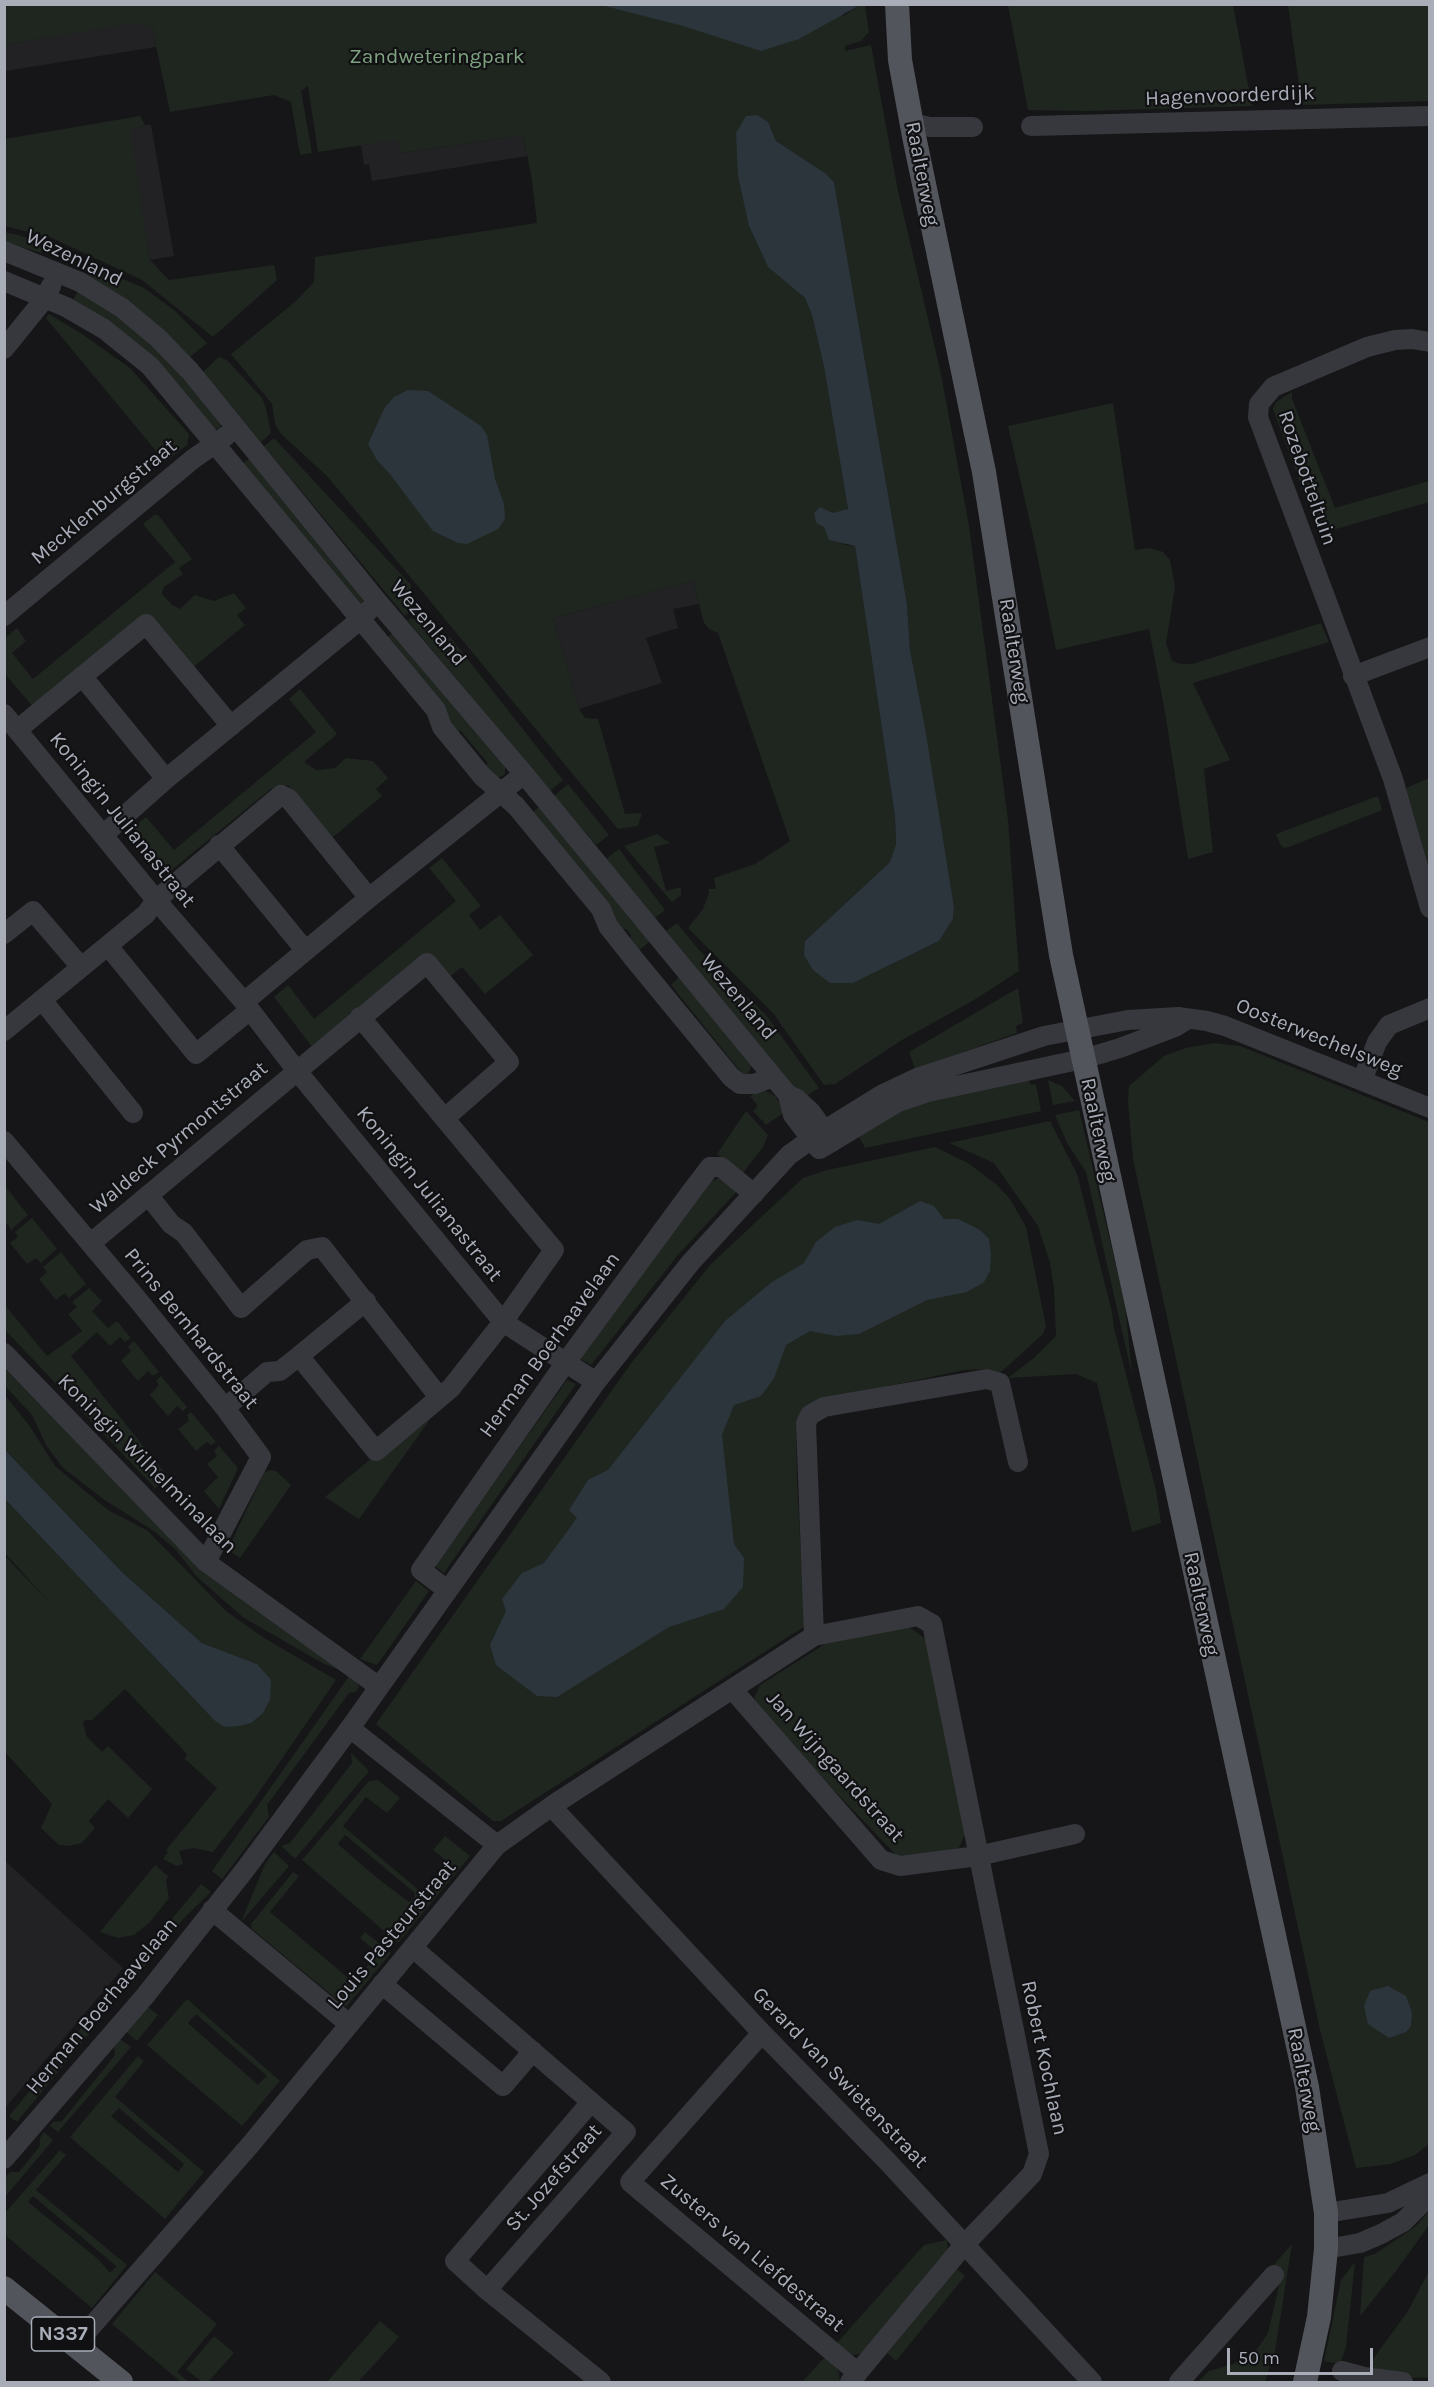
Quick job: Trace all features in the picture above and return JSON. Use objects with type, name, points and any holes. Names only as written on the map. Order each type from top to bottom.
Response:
[{"type":"main road","name":"Raalterweg","points":[[897,4],[900,60],[911,123],[984,472],[1061,956],[1304,2076],[1326,2213],[1326,2249],[1319,2317],[1305,2382]]},
{"type":"main road","name":"N337","points":[[4,2288],[121,2382]]},
{"type":"street","name":"Hagenvoorderdijk","points":[[1031,126],[1430,116]]},
{"type":"street","points":[[911,123],[973,127]]},
{"type":"street","name":"Wezenland","points":[[4,251],[88,286],[122,308],[158,338],[190,371],[377,601],[524,774],[788,1095],[794,1114],[821,1140]]},
{"type":"street","points":[[4,349],[46,297],[58,272]]},
{"type":"street","points":[[4,281],[46,297],[104,329],[143,359],[170,388],[436,710],[442,727],[482,776],[516,806],[601,909],[608,926],[627,951],[731,1077],[740,1084],[754,1084],[773,1077]]},
{"type":"street","name":"Rozebotteltuin","points":[[1430,342],[1412,339],[1395,340],[1367,347],[1273,387],[1258,404],[1258,417],[1393,779],[1430,908]]},
{"type":"street","name":"Mecklenburgstraat","points":[[4,616],[194,459],[238,429]]},
{"type":"street","points":[[104,835],[166,779],[362,619],[377,601]]},
{"type":"street","points":[[8,719],[82,675],[146,624],[231,726]]},
{"type":"street","points":[[1353,676],[1430,646]]},
{"type":"street","points":[[82,675],[166,779]]},
{"type":"street","name":"Koningin Julianastraat","points":[[8,719],[156,900],[247,1006],[297,1071],[503,1322],[596,1382]]},
{"type":"street","points":[[108,945],[196,1054],[305,950],[524,774]]},
{"type":"street","points":[[4,1031],[146,914],[156,900],[281,795],[289,799],[369,898]]},
{"type":"street","points":[[219,845],[305,950]]},
{"type":"street","points":[[4,934],[33,911],[81,967]]},
{"type":"street","name":"Waldeck Pyrmontstraat","points":[[91,1243],[427,963],[509,1062],[445,1118]]},
{"type":"street","points":[[42,1000],[133,1113]]},
{"type":"street","points":[[1362,1081],[1377,1042],[1389,1024],[1430,1008]]},
{"type":"street","points":[[298,1356],[376,1451],[451,1388],[503,1322],[554,1250],[360,1017]]},
{"type":"street","name":"Oosterwechelsweg","points":[[1077,1028],[1167,1017],[1208,1021],[1226,1026],[1430,1108]]},
{"type":"street","points":[[1083,1059],[1120,1048],[1175,1027],[1188,1019]]},
{"type":"street","name":"Herman Boerhaavelaan","points":[[4,2159],[145,1996],[244,1871],[350,1728],[446,1589],[596,1382],[691,1262],[758,1190],[883,1094],[917,1078],[1035,1039],[1077,1028]]},
{"type":"street","name":"Herman Boerhaavelaan","points":[[821,1140],[898,1102],[928,1092],[1083,1059]]},
{"type":"street","name":"Prins Bernhardstraat","points":[[4,1141],[91,1243],[225,1408],[261,1457],[206,1562]]},
{"type":"street","name":"Herman Boerhaavelaan","points":[[446,1589],[421,1569],[566,1362],[710,1167],[721,1167],[758,1190]]},
{"type":"street","points":[[148,1195],[171,1224],[184,1233],[241,1308],[307,1250],[322,1247],[439,1396]]},
{"type":"street","points":[[225,1408],[267,1372],[280,1371],[366,1301]]},
{"type":"street","name":"Koningin Wilhelminalaan","points":[[4,1353],[206,1562],[378,1686]]},
{"type":"street","points":[[814,1636],[806,1424],[810,1415],[824,1407],[987,1379],[1000,1383],[1018,1462]]},
{"type":"street","name":"Robert Kochlaan","points":[[814,1636],[918,1616],[932,1624],[1039,2154],[1032,2174],[964,2245],[854,2378]]},
{"type":"street","name":"Louis Pasteurstraat","points":[[76,2344],[251,2144],[497,1845],[814,1636]]},
{"type":"street","name":"Jan Wijngaardstraat","points":[[733,1690],[880,1860],[900,1866],[978,1856]]},
{"type":"street","points":[[350,1728],[497,1845]]},
{"type":"street","name":"Gerard van Swietenstraat","points":[[552,1807],[762,2033],[887,2161],[1092,2382]]},
{"type":"street","points":[[978,1856],[1075,1834]]},
{"type":"street","points":[[212,1910],[349,2024]]},
{"type":"street","name":"St. Jozefstraat","points":[[413,1948],[626,2132],[487,2290]]},
{"type":"street","points":[[382,1984],[503,2086],[533,2051]]},
{"type":"street","name":"Zusters van Liefdestraat","points":[[762,2033],[630,2182],[854,2378]]},
{"type":"street","name":"St. Jozefstraat","points":[[591,2102],[454,2261],[601,2382]]},
{"type":"street","points":[[1326,2213],[1388,2203],[1430,2183]]},
{"type":"street","points":[[1326,2249],[1360,2243],[1381,2234],[1403,2222],[1430,2195]]},
{"type":"street","points":[[1179,2382],[1274,2275]]},
{"type":"street","points":[[1342,2371],[1364,2377],[1403,2382]]},
{"type":"shaded area","points":[[601,5],[860,5],[799,39],[761,51],[683,26]]},
{"type":"shaded area","points":[[151,20],[156,47],[5,71],[5,45]]},
{"type":"shaded area","points":[[757,115],[768,122],[776,141],[825,173],[834,182],[907,604],[910,650],[954,907],[953,919],[939,941],[853,983],[830,983],[813,970],[804,955],[805,941],[890,862],[896,844],[895,817],[855,546],[829,540],[824,527],[816,523],[814,513],[820,507],[833,513],[848,509],[824,367],[812,315],[805,298],[768,267],[749,226],[738,176],[736,133],[746,116]]},
{"type":"shaded area","points":[[151,125],[174,256],[150,260],[129,130]]},
{"type":"shaded area","points":[[523,135],[527,156],[372,181],[369,164],[364,165],[361,145],[396,139],[402,153]]},
{"type":"shaded area","points":[[408,390],[428,391],[481,426],[487,435],[495,479],[504,504],[505,519],[498,529],[467,544],[458,543],[433,531],[377,460],[368,444],[385,407],[394,397]]},
{"type":"shaded area","points":[[693,581],[699,604],[673,609],[678,628],[646,638],[662,683],[579,709],[553,618]]},
{"type":"shaded area","points":[[920,1201],[934,1206],[944,1219],[958,1219],[980,1230],[989,1239],[990,1271],[984,1282],[967,1292],[927,1300],[859,1334],[836,1336],[810,1331],[786,1345],[774,1378],[761,1396],[734,1405],[722,1435],[734,1544],[744,1558],[743,1587],[724,1609],[669,1627],[557,1697],[537,1696],[496,1665],[490,1645],[506,1611],[502,1599],[522,1573],[544,1563],[577,1518],[569,1510],[588,1480],[608,1470],[725,1321],[772,1282],[804,1263],[816,1242],[835,1227],[857,1220],[879,1224]]},
{"type":"shaded area","points":[[5,1450],[123,1573],[202,1643],[257,1664],[271,1680],[270,1700],[263,1713],[251,1723],[239,1726],[225,1727],[214,1720],[5,1499]]},
{"type":"shaded area","points":[[5,1861],[123,1968],[5,2108]]},
{"type":"shaded area","points":[[1388,1986],[1406,1996],[1412,2013],[1411,2026],[1406,2032],[1389,2038],[1368,2024],[1364,2006],[1370,1991]]},
{"type":"green space","name":"Zandweteringpark","points":[[5,4],[841,4],[843,16],[860,5],[865,5],[869,32],[861,41],[845,46],[845,51],[871,45],[898,191],[941,374],[969,526],[1008,820],[1019,971],[974,1000],[902,1040],[835,1084],[824,1085],[773,1013],[688,928],[703,909],[709,893],[708,889],[716,889],[714,878],[755,864],[790,841],[718,633],[709,629],[704,623],[693,581],[553,618],[579,709],[585,718],[598,719],[625,814],[642,813],[638,826],[618,829],[327,476],[281,434],[275,424],[272,404],[231,354],[295,302],[314,282],[315,257],[537,223],[532,180],[523,135],[402,153],[396,140],[318,152],[308,86],[301,91],[312,153],[300,155],[291,102],[274,95],[170,112],[152,27],[136,23],[5,45]],"holes":[[[767,122],[776,141],[825,173],[834,182],[907,604],[910,650],[954,907],[953,919],[939,941],[853,983],[805,941],[890,862],[896,844],[895,817],[855,546],[844,545],[816,523],[814,513],[820,507],[833,514],[848,509],[824,367],[812,315],[805,298],[768,267],[749,226]]]},
{"type":"green space","points":[[1008,5],[1233,5],[1252,106],[1086,111],[1028,110]]},
{"type":"green space","points":[[1288,5],[1429,5],[1429,101],[1302,105]]},
{"type":"green space","points":[[140,116],[145,125],[130,130],[150,260],[169,280],[274,265],[277,280],[213,337],[142,280],[52,238],[5,226],[5,139]]},
{"type":"green space","points":[[4,232],[46,243],[41,253],[5,242]]},
{"type":"green space","points":[[92,266],[144,288],[174,310],[207,343],[190,357],[161,328],[133,305],[88,275]]},
{"type":"green space","points":[[78,291],[145,338],[175,368],[220,423],[220,429],[213,428],[71,304]]},
{"type":"green space","points":[[49,314],[130,368],[189,434],[187,445],[165,462],[46,318]]},
{"type":"green space","points":[[219,357],[227,360],[262,398],[271,433],[261,442],[203,372]]},
{"type":"green space","points":[[1292,392],[1292,399],[1335,508],[1429,481],[1429,502],[1319,534],[1273,409],[1276,402]]},
{"type":"green space","points":[[1113,403],[1135,550],[1150,548],[1163,552],[1170,560],[1175,587],[1166,643],[1172,661],[1192,664],[1321,623],[1329,642],[1193,683],[1230,760],[1204,769],[1213,852],[1188,859],[1165,712],[1149,629],[1056,650],[1008,426]]},
{"type":"green space","points":[[274,438],[411,585],[412,608],[405,616],[264,446]]},
{"type":"green space","points":[[250,458],[365,600],[361,606],[241,465]]},
{"type":"green space","points":[[154,515],[158,515],[192,559],[179,568],[183,574],[164,587],[162,594],[172,605],[180,609],[195,595],[214,601],[234,593],[246,608],[237,615],[245,625],[191,669],[147,616],[35,709],[5,674],[4,639],[17,628],[26,641],[12,653],[33,679],[175,562],[143,524]]},
{"type":"green space","points":[[411,618],[451,638],[563,780],[550,791],[408,621]]},
{"type":"green space","points":[[394,632],[505,767],[505,774],[498,778],[486,771],[487,762],[461,731],[452,730],[384,640]]},
{"type":"green space","points":[[300,689],[337,734],[304,762],[316,770],[335,768],[346,758],[373,761],[388,778],[376,789],[382,796],[332,838],[288,785],[277,793],[272,788],[168,873],[133,828],[146,817],[174,850],[316,732],[289,699]]},
{"type":"green space","points":[[1429,778],[1429,868],[1406,788]]},
{"type":"green space","points":[[568,784],[609,835],[596,845],[554,796]]},
{"type":"green space","points":[[1378,796],[1382,810],[1289,847],[1284,848],[1280,844],[1276,834]]},
{"type":"green space","points":[[539,807],[650,941],[636,953],[631,945],[631,935],[626,929],[615,928],[530,815]]},
{"type":"green space","points":[[657,834],[670,843],[654,847],[666,891],[681,887],[681,895],[672,902],[624,846]]},
{"type":"green space","points":[[619,849],[665,910],[655,918],[606,859]]},
{"type":"green space","points":[[442,858],[481,906],[469,915],[480,930],[500,915],[533,955],[485,994],[462,967],[448,978],[428,955],[313,1048],[274,997],[288,985],[314,1019],[456,901],[429,868]]},
{"type":"green space","points":[[677,923],[699,950],[766,1015],[819,1088],[805,1097],[791,1086],[666,931]]},
{"type":"green space","points":[[679,977],[751,1065],[749,1073],[744,1076],[671,985]]},
{"type":"green space","points":[[1018,988],[1023,1023],[1016,1026],[1017,1033],[915,1069],[909,1052]]},
{"type":"green space","points":[[1214,1043],[1240,1046],[1429,1122],[1430,2143],[1415,2155],[1391,2164],[1356,2168],[1320,2030],[1133,1159],[1128,1101],[1129,1086],[1164,1056],[1186,1048]]},
{"type":"green space","points":[[1029,1079],[1030,1084],[1036,1085],[1041,1111],[865,1148],[856,1131],[927,1099]]},
{"type":"green space","points":[[1048,1080],[1062,1086],[1075,1101],[1053,1105]]},
{"type":"green space","points":[[759,1091],[766,1091],[775,1096],[786,1111],[766,1125],[753,1111],[758,1106],[750,1096]]},
{"type":"green space","points":[[1079,1110],[1125,1304],[1132,1375],[1086,1172],[1067,1143],[1055,1115]]},
{"type":"green space","points":[[746,1111],[768,1135],[763,1147],[743,1173],[717,1154]]},
{"type":"green space","points":[[1050,1121],[1077,1174],[1156,1490],[1161,1523],[1132,1532],[1097,1383],[1076,1374],[1008,1378],[1035,1357],[1056,1336],[1054,1289],[1050,1263],[1038,1226],[994,1163],[949,1143]]},
{"type":"green space","points":[[935,1147],[968,1163],[996,1184],[1010,1199],[1026,1227],[1046,1326],[1043,1334],[1000,1373],[989,1369],[964,1370],[818,1401],[804,1408],[796,1420],[805,1626],[501,1821],[493,1821],[376,1724],[632,1362],[711,1264],[803,1178],[827,1170]]},
{"type":"green space","points":[[719,1178],[738,1190],[678,1255],[591,1365],[579,1358],[704,1184]]},
{"type":"green space","points":[[5,1186],[28,1215],[11,1230],[8,1224],[5,1226]]},
{"type":"green space","points":[[32,1218],[57,1249],[41,1263],[36,1258],[27,1264],[10,1243],[18,1237],[15,1232]]},
{"type":"green space","points":[[61,1252],[86,1284],[69,1298],[65,1293],[56,1300],[39,1279],[47,1272],[43,1267]]},
{"type":"green space","points":[[89,1288],[102,1301],[92,1311],[108,1328],[117,1321],[131,1338],[125,1342],[120,1337],[110,1346],[97,1332],[71,1356],[169,1478],[155,1488],[5,1330],[5,1305],[47,1356],[82,1331],[68,1314],[77,1307],[72,1302]]},
{"type":"green space","points":[[134,1341],[159,1372],[153,1376],[148,1371],[138,1381],[121,1361],[131,1351],[128,1347]]},
{"type":"green space","points":[[4,1368],[191,1558],[340,1670],[324,1664],[244,1618],[197,1577],[176,1550],[154,1531],[106,1501],[63,1468],[46,1445],[32,1415],[5,1386]]},
{"type":"green space","points":[[161,1376],[187,1407],[183,1411],[177,1406],[168,1416],[150,1395],[159,1385],[156,1381]]},
{"type":"green space","points":[[567,1380],[576,1384],[444,1573],[435,1566]]},
{"type":"green space","points":[[4,1394],[29,1425],[55,1466],[108,1510],[148,1531],[226,1611],[264,1638],[336,1680],[255,1798],[213,1852],[193,1848],[179,1851],[183,1864],[177,1866],[163,1859],[168,1852],[166,1850],[217,1788],[185,1759],[187,1754],[125,1689],[92,1720],[85,1720],[83,1723],[87,1737],[102,1752],[108,1746],[152,1789],[128,1818],[108,1799],[89,1821],[95,1828],[82,1843],[69,1846],[59,1845],[41,1828],[52,1804],[5,1752],[5,1556],[48,1601],[5,1553],[5,1499],[214,1720],[257,1664],[202,1643],[123,1573],[5,1450]]},
{"type":"green space","points":[[191,1412],[216,1442],[211,1445],[207,1442],[196,1451],[178,1429],[189,1421],[187,1415]]},
{"type":"green space","points":[[431,1418],[359,1519],[325,1497],[379,1452],[385,1456]]},
{"type":"green space","points":[[219,1446],[238,1468],[219,1509],[204,1491],[218,1477],[207,1464],[217,1456],[214,1451]]},
{"type":"green space","points":[[270,1470],[276,1471],[291,1485],[240,1558],[231,1552],[229,1547],[264,1473]]},
{"type":"green space","points":[[416,1581],[429,1591],[377,1665],[360,1659]]},
{"type":"green space","points":[[908,1626],[927,1640],[966,1832],[958,1850],[897,1856],[762,1715],[754,1698],[760,1685],[825,1644]]},
{"type":"green space","points":[[352,1672],[359,1687],[356,1692],[349,1693],[267,1805],[269,1817],[222,1879],[212,1871]]},
{"type":"green space","points":[[351,1753],[369,1771],[295,1859],[281,1846],[290,1843],[352,1763]]},
{"type":"green space","points":[[378,1780],[400,1798],[387,1813],[366,1797],[343,1826],[428,1898],[454,1867],[433,1850],[445,1836],[470,1856],[398,1943],[302,1860],[369,1781]],"holes":[[[345,1835],[415,1893],[414,1899],[409,1902],[338,1844]]]},
{"type":"green space","points":[[274,1852],[289,1866],[241,1922],[265,1864]]},
{"type":"green space","points":[[155,1865],[168,1876],[166,1881],[169,1898],[150,1922],[134,1935],[118,1938],[100,1932]]},
{"type":"green space","points":[[293,1872],[299,1876],[270,1912],[354,1983],[378,1953],[360,1938],[365,1932],[391,1953],[346,2007],[252,1929],[251,1924]]},
{"type":"green space","points":[[201,1884],[211,1892],[184,1918],[135,1978],[127,1972]]},
{"type":"green space","points":[[187,1999],[280,2081],[242,2126],[147,2045]],"holes":[[[196,2014],[267,2076],[258,2085],[188,2023]]]},
{"type":"green space","points":[[145,2005],[158,2015],[137,2041],[124,2030]]},
{"type":"green space","points":[[91,2016],[96,2020],[89,2034],[17,2122],[9,2116]]},
{"type":"green space","points":[[120,2039],[131,2047],[58,2132],[50,2126],[53,2122],[62,2121],[115,2055],[114,2047]]},
{"type":"green space","points":[[138,2056],[144,2061],[115,2097],[204,2172],[165,2219],[70,2137]],"holes":[[[119,2108],[184,2164],[178,2172],[111,2116]]]},
{"type":"green space","points":[[44,2132],[53,2140],[5,2197],[5,2178],[10,2172],[19,2172],[40,2146],[40,2138]]},
{"type":"green space","points":[[60,2150],[66,2155],[36,2190],[127,2265],[92,2308],[5,2235],[5,2213]],"holes":[[[33,2196],[116,2266],[110,2273],[98,2259],[28,2202]]]},
{"type":"green space","points":[[1429,2211],[1429,2225],[1360,2316],[1364,2257],[1375,2254],[1416,2226]]},
{"type":"green space","points":[[947,2240],[948,2255],[866,2352],[854,2355],[848,2353],[837,2343],[924,2245]]},
{"type":"green space","points":[[1292,2244],[1275,2351],[1265,2382],[1198,2382],[1209,2371],[1233,2364],[1255,2352],[1268,2333],[1281,2277],[1271,2268]]},
{"type":"green space","points":[[1355,2262],[1346,2347],[1340,2364],[1324,2361],[1341,2280]]},
{"type":"green space","points":[[957,2269],[965,2276],[896,2361],[887,2353]]},
{"type":"green space","points":[[1429,2271],[1429,2378],[1396,2377],[1370,2367],[1373,2359],[1408,2311]]},
{"type":"green space","points":[[155,2272],[217,2324],[177,2372],[189,2382],[181,2382],[112,2324]]},
{"type":"green space","points":[[380,2321],[399,2337],[358,2382],[327,2382]]},
{"type":"green space","points":[[214,2336],[234,2353],[208,2382],[202,2382],[186,2369]]},
{"type":"green space","points":[[825,2357],[836,2366],[840,2382],[802,2382]]}]
